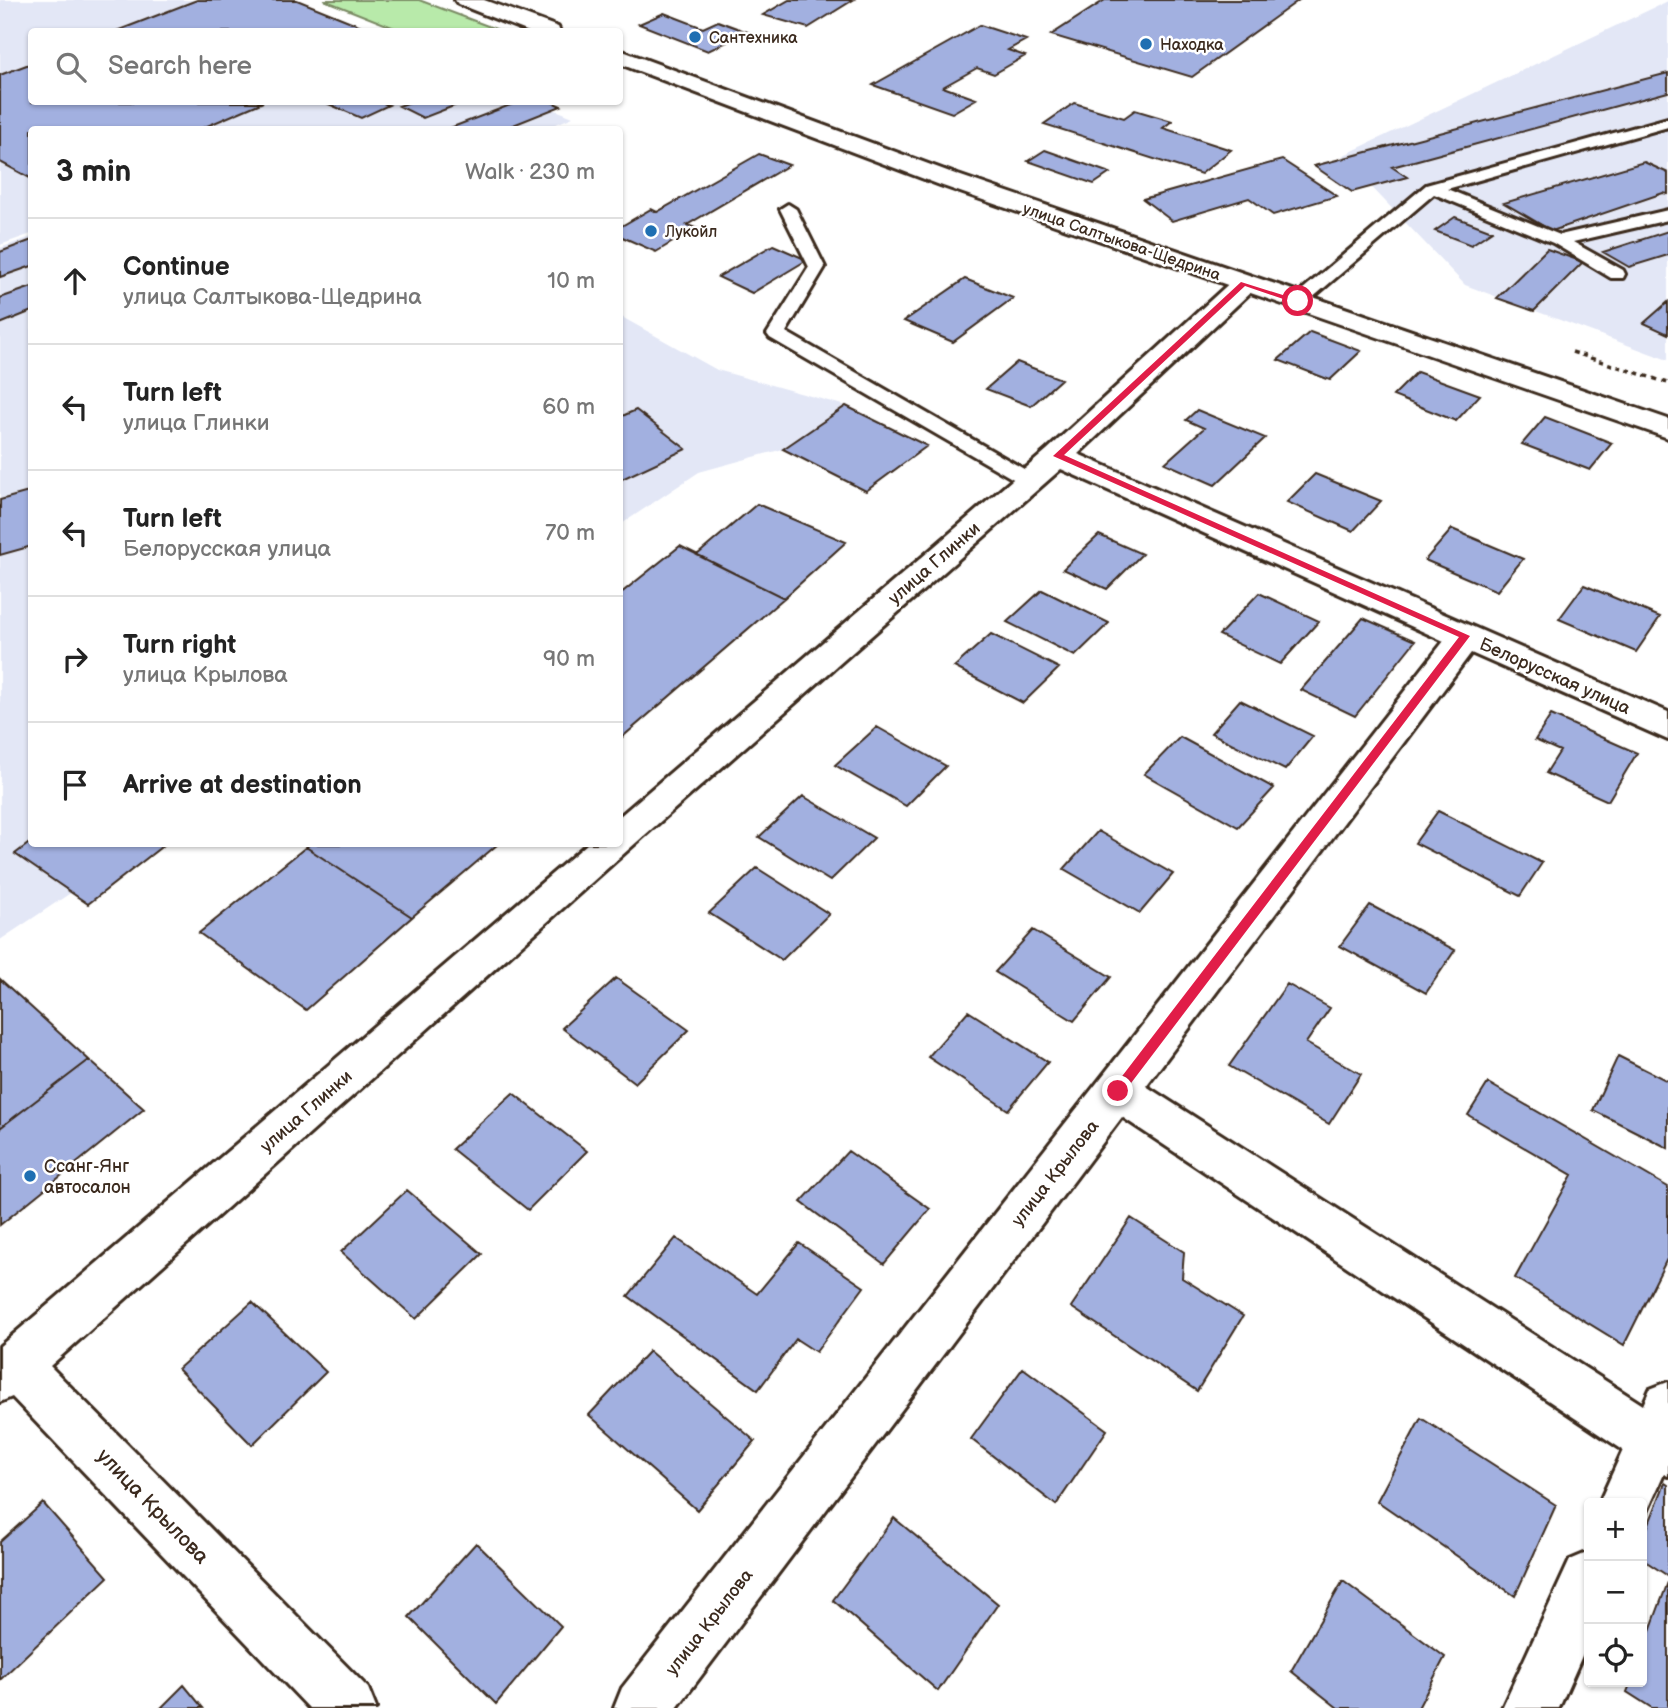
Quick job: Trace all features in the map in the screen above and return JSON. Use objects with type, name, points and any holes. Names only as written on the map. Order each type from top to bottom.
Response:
[{"type":"street","points":[[465,0],[539,28]]},
{"type":"street","name":"улица Салтыкова-Щедрина","points":[[623,58],[949,180],[1668,429]]},
{"type":"street","name":"улица Глинки","points":[[623,834],[1058,456],[1244,284]]},
{"type":"street","name":"Белорусская улица","points":[[1058,456],[1668,727]]},
{"type":"street","name":"улица Крылова","points":[[642,1708],[1465,636]]},
{"type":"street","name":"улица Глинки","points":[[8,1371],[609,847]]},
{"type":"street","points":[[1118,1091],[1663,1433],[1628,1498]]},
{"type":"street","name":"улица Крылова","points":[[8,1371],[348,1708]]},
{"type":"street","points":[[1530,1708],[1584,1590]]},
{"type":"lane","points":[[1298,301],[1432,188],[1668,121]]},
{"type":"lane","points":[[1432,188],[1559,240],[1617,274]]},
{"type":"lane","points":[[788,209],[817,267],[776,334],[1028,480]]},
{"type":"lane","points":[[1559,240],[1668,215]]},
{"type":"shaded area","points":[[0,0],[297,0],[368,28],[28,28],[28,105],[543,105],[573,117],[552,126],[28,126],[28,235],[0,245]]},
{"type":"shaded area","points":[[1668,1],[1668,360],[1465,285],[1342,156]]},
{"type":"shaded area","points":[[28,238],[28,847],[140,847],[0,940],[0,248]]},
{"type":"shaded area","points":[[623,318],[717,370],[846,406],[783,449],[699,472],[623,523]]},
{"type":"green space","points":[[324,0],[419,0],[493,28],[394,28]]},
{"type":"building","points":[[197,0],[297,0],[366,28],[124,28]]},
{"type":"building","points":[[789,0],[853,0],[808,28],[763,15]]},
{"type":"building","points":[[1105,0],[1299,0],[1192,77],[1051,35]]},
{"type":"building","points":[[664,13],[703,28],[718,21],[748,32],[708,51],[639,24]]},
{"type":"building","points":[[980,25],[1026,40],[1008,50],[1025,56],[994,74],[977,68],[943,87],[976,99],[952,113],[873,85]]},
{"type":"building","points":[[28,64],[28,105],[256,105],[207,126],[28,126],[28,177],[0,162],[0,75]]},
{"type":"building","points":[[1668,73],[1668,92],[1392,167],[1407,177],[1352,192],[1314,166]]},
{"type":"building","points":[[1074,103],[1124,118],[1135,110],[1172,121],[1163,128],[1231,150],[1201,174],[1044,124]]},
{"type":"building","points":[[331,105],[389,105],[361,118]]},
{"type":"building","points":[[402,105],[456,105],[423,118],[399,106]]},
{"type":"building","points":[[510,105],[561,106],[511,126],[455,126]]},
{"type":"building","points":[[1045,150],[1110,173],[1094,184],[1028,161]]},
{"type":"building","points":[[759,154],[789,165],[687,225],[696,228],[656,252],[623,237],[623,225],[651,209],[657,212]]},
{"type":"building","points":[[1282,160],[1337,196],[1273,215],[1249,198],[1172,221],[1143,199]]},
{"type":"building","points":[[1644,162],[1668,173],[1668,194],[1663,193],[1552,231],[1504,203]]},
{"type":"building","points":[[1455,217],[1492,231],[1471,245],[1435,231]]},
{"type":"building","points":[[1668,231],[1668,255],[1629,267],[1603,252]]},
{"type":"building","points":[[28,242],[28,267],[0,277],[0,252]]},
{"type":"building","points":[[773,245],[807,260],[752,293],[718,277]]},
{"type":"building","points":[[1547,249],[1583,262],[1534,311],[1497,298]]},
{"type":"building","points":[[965,279],[1013,298],[953,342],[904,321]]},
{"type":"building","points":[[28,288],[28,313],[0,324],[0,298]]},
{"type":"building","points":[[1668,302],[1668,334],[1644,323]]},
{"type":"building","points":[[1310,332],[1361,351],[1330,380],[1278,360]]},
{"type":"building","points":[[1017,362],[1061,379],[1031,406],[986,389]]},
{"type":"building","points":[[1417,372],[1480,395],[1456,421],[1393,396]]},
{"type":"building","points":[[846,406],[927,446],[866,491],[783,449]]},
{"type":"building","points":[[636,410],[686,449],[623,479],[623,416]]},
{"type":"building","points":[[1197,410],[1265,438],[1215,485],[1165,463],[1204,428],[1186,420]]},
{"type":"building","points":[[1545,417],[1612,443],[1590,470],[1522,444]]},
{"type":"building","points":[[1315,474],[1381,501],[1353,531],[1287,502]]},
{"type":"building","points":[[28,492],[28,547],[0,555],[0,500]]},
{"type":"building","points":[[757,504],[846,542],[784,598],[697,555]]},
{"type":"building","points":[[1452,529],[1523,559],[1497,591],[1425,560]]},
{"type":"building","points":[[1099,535],[1142,554],[1107,589],[1063,569]]},
{"type":"building","points":[[680,546],[784,598],[623,736],[623,592]]},
{"type":"building","points":[[1584,585],[1660,617],[1636,652],[1559,619]]},
{"type":"building","points":[[1042,590],[1109,623],[1075,656],[1007,622]]},
{"type":"building","points":[[1259,593],[1319,621],[1280,664],[1219,635]]},
{"type":"building","points":[[1363,618],[1415,641],[1355,716],[1301,690]]},
{"type":"building","points":[[991,634],[1059,668],[1023,703],[954,667]]},
{"type":"building","points":[[1240,700],[1313,736],[1285,770],[1211,733]]},
{"type":"building","points":[[1551,715],[1637,753],[1608,801],[1546,773],[1560,751],[1535,740]]},
{"type":"building","points":[[877,727],[946,766],[906,806],[835,765]]},
{"type":"building","points":[[1180,737],[1274,788],[1238,827],[1144,774]]},
{"type":"building","points":[[803,796],[874,838],[830,881],[759,837]]},
{"type":"building","points":[[1438,811],[1542,863],[1520,896],[1415,843]]},
{"type":"building","points":[[1098,831],[1173,874],[1140,913],[1064,869]]},
{"type":"building","points":[[28,844],[28,847],[161,847],[88,904],[15,854]]},
{"type":"building","points":[[306,847],[494,847],[412,917]]},
{"type":"building","points":[[306,847],[412,917],[306,1010],[199,933]]},
{"type":"building","points":[[757,868],[829,914],[782,960],[709,913]]},
{"type":"building","points":[[1370,905],[1455,950],[1426,993],[1340,946]]},
{"type":"building","points":[[1033,930],[1111,977],[1074,1021],[995,972]]},
{"type":"building","points":[[616,978],[689,1030],[635,1083],[562,1028]]},
{"type":"building","points":[[0,979],[89,1060],[0,1128]]},
{"type":"building","points":[[1287,984],[1330,1008],[1306,1043],[1361,1074],[1329,1124],[1229,1066]]},
{"type":"building","points":[[968,1011],[1048,1062],[1008,1110],[928,1057]]},
{"type":"building","points":[[1618,1056],[1668,1081],[1668,1148],[1593,1110]]},
{"type":"building","name":"Ссанг-Янг автосалон","points":[[89,1060],[144,1109],[0,1225],[0,1128]]},
{"type":"building","points":[[1488,1083],[1668,1187],[1668,1257],[1624,1345],[1515,1278],[1572,1175],[1468,1115]]},
{"type":"building","points":[[513,1093],[587,1151],[528,1210],[452,1149]]},
{"type":"building","points":[[848,1151],[930,1209],[884,1264],[801,1202]]},
{"type":"building","points":[[407,1190],[482,1254],[416,1319],[341,1252]]},
{"type":"building","points":[[1131,1218],[1184,1252],[1182,1278],[1243,1316],[1197,1391],[1071,1307]]},
{"type":"building","points":[[676,1238],[757,1294],[799,1243],[864,1287],[816,1352],[796,1339],[758,1390],[628,1296]]},
{"type":"building","points":[[252,1302],[326,1372],[252,1445],[178,1369]]},
{"type":"building","points":[[649,1351],[755,1441],[697,1510],[589,1415]]},
{"type":"building","points":[[1023,1368],[1107,1430],[1056,1505],[971,1439]]},
{"type":"building","points":[[1421,1418],[1556,1505],[1515,1596],[1377,1501]]},
{"type":"building","points":[[1665,1483],[1668,1485],[1668,1576],[1647,1562],[1647,1528]]},
{"type":"building","points":[[43,1503],[108,1577],[0,1680],[0,1542]]},
{"type":"building","points":[[894,1518],[998,1604],[938,1691],[833,1600]]},
{"type":"building","points":[[476,1543],[561,1626],[496,1704],[409,1617]]},
{"type":"building","points":[[1343,1581],[1445,1657],[1418,1708],[1338,1708],[1291,1671]]},
{"type":"building","points":[[1668,1582],[1668,1708],[1652,1708],[1627,1692],[1629,1687],[1647,1687],[1647,1639]]},
{"type":"building","points":[[184,1685],[203,1708],[161,1708]]},
{"type":"place","name":"Сантехника","points":[[695,37]]},
{"type":"place","name":"Находка","points":[[1146,44]]},
{"type":"place","name":"Лукойл","points":[[651,231]]},
{"type":"place","name":"Ссанг-Янг автосалон","points":[[30,1176]]},
{"type":"route","points":[[1118,1091],[1465,636],[1058,456],[1244,284],[1298,301]]}]
